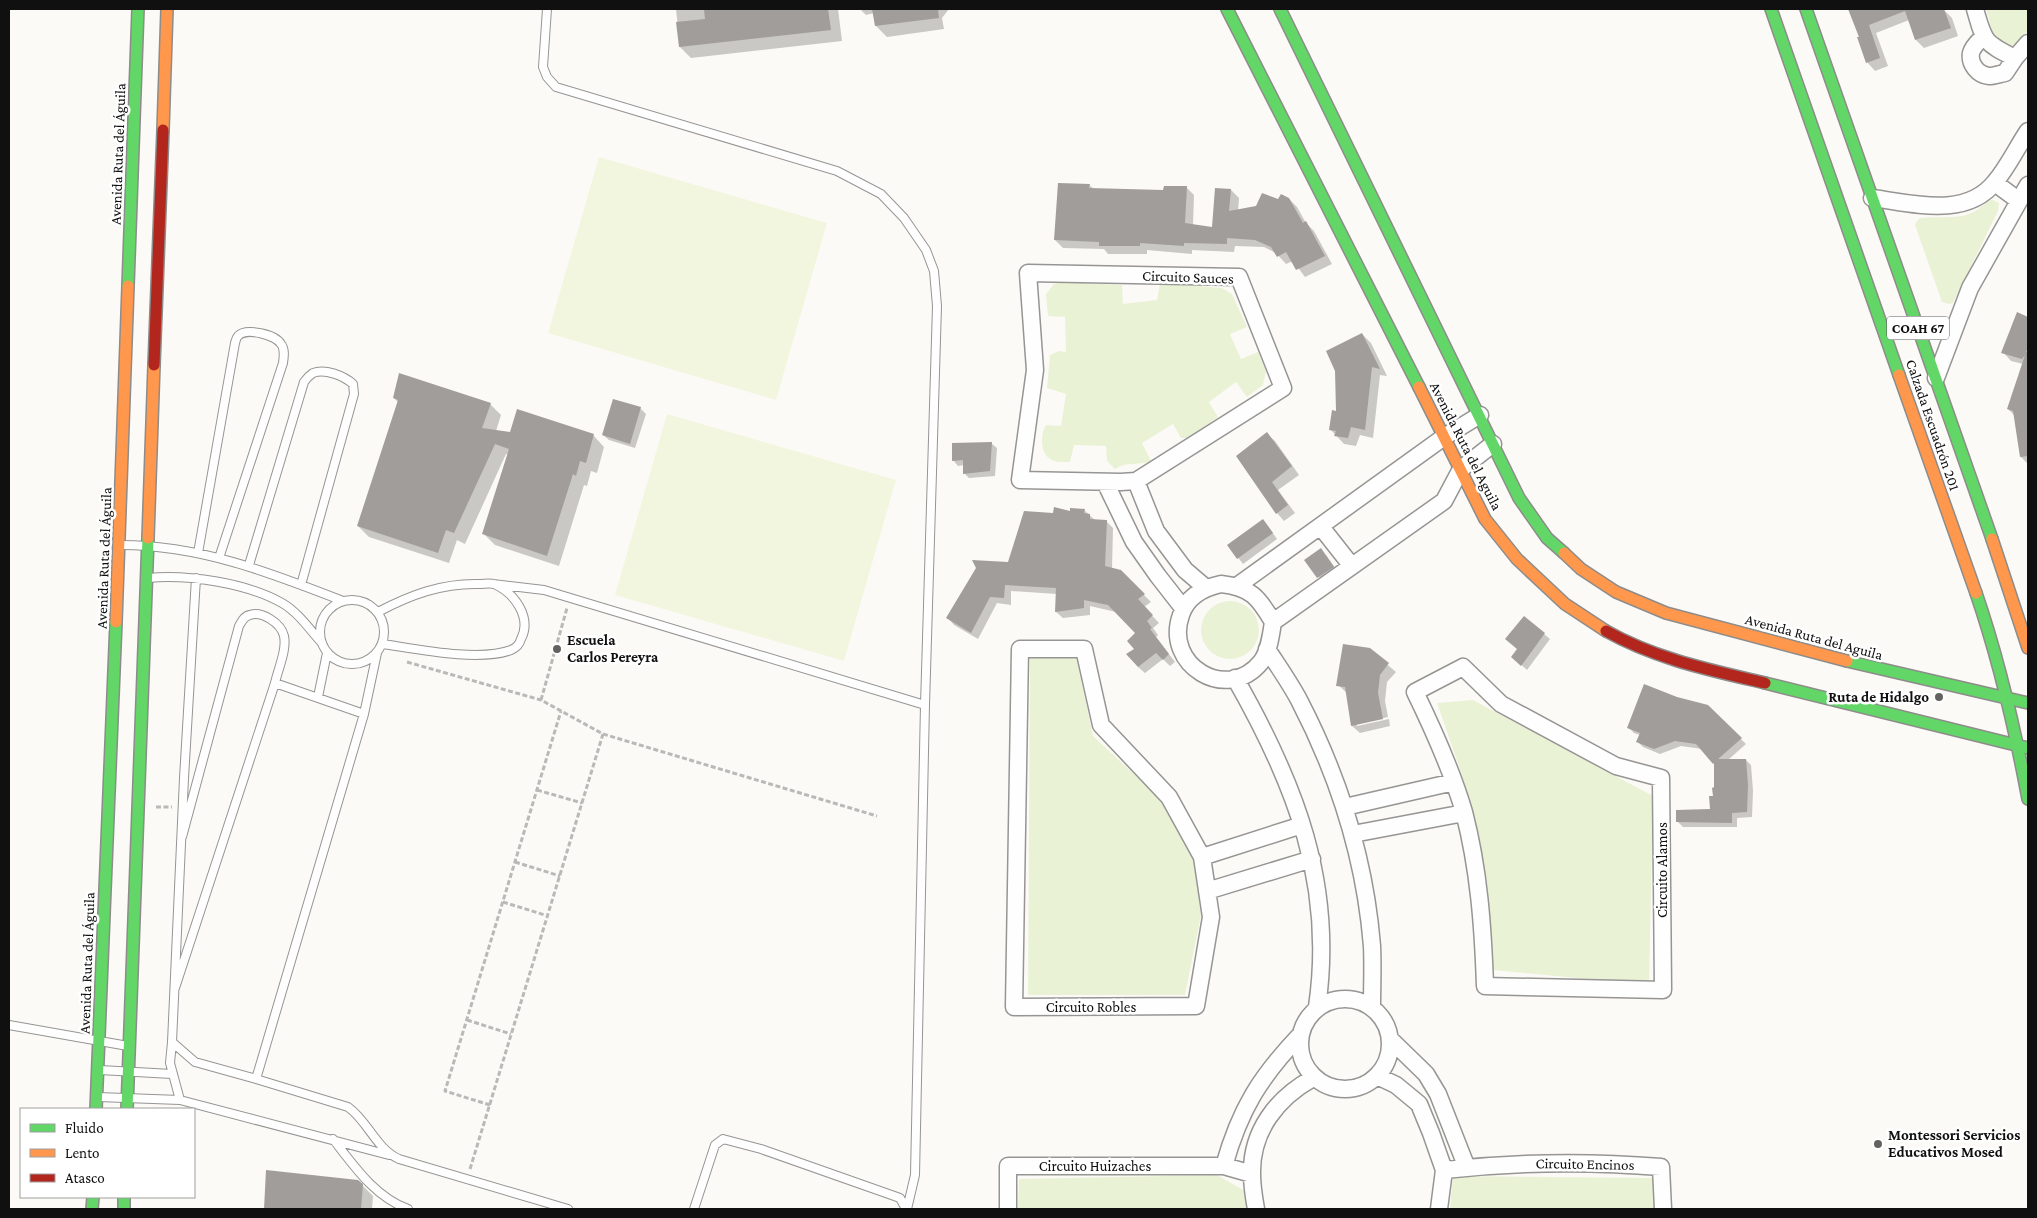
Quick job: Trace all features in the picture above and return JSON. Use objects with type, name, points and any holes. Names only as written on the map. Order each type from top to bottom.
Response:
[{"type":"street","name":"Avenida Ruta del Águila","points":[[127,1104],[139,807],[127,723],[119,545],[138,9]]},
{"type":"street","name":"Avenida Ruta del Águila","points":[[96,1108],[99,1042],[127,723],[148,578],[167,9]]},
{"type":"street","name":"Avenida Ruta del Aguila","points":[[1227,9],[1444,438],[1462,469],[1485,519],[1565,604],[1597,626],[1629,644],[1674,661],[2023,747]]},
{"type":"street","name":"Avenida Ruta del Aguila","points":[[1280,9],[1519,498],[1544,541],[1616,592],[1666,613],[1887,671],[2028,703]]},
{"type":"street","name":"Calzada Escuadrón 201","points":[[1771,9],[1992,640],[2006,697],[2023,747],[2028,799]]},
{"type":"street","name":"Calzada Escuadrón 201","points":[[1806,9],[2015,604],[2028,648]]},
{"type":"street","points":[[1974,9],[1983,37],[1989,44],[2015,58]]},
{"type":"street","points":[[1983,37],[1974,46],[1971,54],[1976,70],[1982,75],[1991,76],[2005,73],[2028,43]]},
{"type":"street","points":[[1788,56],[1801,59]]},
{"type":"street","points":[[1872,198],[1936,206],[1956,206],[1978,197],[1994,183],[2028,130]]},
{"type":"street","points":[[1840,144],[1845,147],[1854,147]]},
{"type":"street","points":[[1994,183],[2018,200]]},
{"type":"street","points":[[1936,378],[1970,288],[2028,185]]},
{"type":"street","name":"Circuito Sauces","points":[[1028,274],[1239,277],[1283,388],[1136,481],[1020,480],[1035,370],[1028,274]]},
{"type":"street","points":[[1237,586],[1444,438],[1480,415]]},
{"type":"street","points":[[1273,622],[1262,603],[1251,592],[1237,586],[1221,584],[1206,588],[1193,596],[1183,608],[1178,623],[1177,639],[1182,654],[1192,666],[1205,675],[1220,679],[1235,678],[1250,672],[1262,661],[1267,649],[1273,622],[1444,501],[1462,469],[1494,444]]},
{"type":"street","points":[[1136,481],[1156,531],[1185,570],[1206,588]]},
{"type":"street","points":[[1106,482],[1134,542],[1183,608]]},
{"type":"street","points":[[1321,527],[1351,565]]},
{"type":"street","points":[[1134,542],[1156,531]]},
{"type":"street","name":"Circuito Robles","points":[[1020,649],[1084,649],[1101,725],[1169,796],[1202,857],[1207,891],[1211,917],[1196,1006],[1014,1007],[1020,649]]},
{"type":"street","points":[[1267,649],[1298,699],[1316,734],[1345,807],[1353,834],[1365,891],[1372,948],[1372,1007]]},
{"type":"street","name":"Circuito Alamos","points":[[1463,667],[1501,704],[1616,766],[1661,778],[1663,990],[1485,986],[1482,918],[1476,870],[1464,813],[1436,736],[1415,692],[1463,667]]},
{"type":"street","points":[[1235,678],[1264,728],[1284,774],[1312,860],[1320,902],[1322,956],[1317,1007]]},
{"type":"street","points":[[1345,807],[1454,782]]},
{"type":"street","points":[[1353,834],[1464,813]]},
{"type":"street","points":[[1202,857],[1302,825]]},
{"type":"street","points":[[1207,891],[1312,860]]},
{"type":"street","points":[[1345,998],[1359,1000],[1372,1007],[1381,1016],[1387,1027],[1390,1039],[1388,1059],[1377,1076],[1366,1085],[1352,1089],[1338,1089],[1324,1085],[1313,1078],[1304,1064],[1299,1049],[1301,1034],[1307,1019],[1317,1007],[1330,1000],[1345,998]]},
{"type":"street","points":[[1224,1166],[1242,1113],[1255,1089],[1276,1060],[1301,1034]]},
{"type":"street","points":[[1390,1039],[1426,1074],[1438,1094],[1467,1168]]},
{"type":"street","points":[[1377,1076],[1396,1085],[1419,1104],[1444,1170],[1439,1209]]},
{"type":"street","points":[[1256,1209],[1252,1174],[1253,1156],[1257,1139],[1274,1107],[1299,1086],[1313,1078]]},
{"type":"street","points":[[1255,1089],[1274,1107]]},
{"type":"street","points":[[1419,1104],[1438,1094]]},
{"type":"street","name":"Circuito Encinos","points":[[1444,1170],[1564,1162],[1613,1163],[1661,1167],[1663,1209]]},
{"type":"street","name":"Circuito Huizaches","points":[[1008,1209],[1008,1166],[1224,1166],[1252,1174]]},
{"type":"lane","points":[[546,9],[543,67],[547,77],[556,87],[837,171],[881,194],[904,218],[926,250],[934,271],[937,306],[925,705],[915,1175],[906,1209]]},
{"type":"lane","points":[[198,553],[235,343],[238,336],[243,333],[255,332],[280,341],[283,346],[283,363],[219,558]]},
{"type":"lane","points":[[248,565],[304,382],[312,373],[334,374],[353,384],[354,394],[301,584]]},
{"type":"lane","points":[[119,545],[149,545],[198,553],[248,565],[343,601]]},
{"type":"lane","points":[[148,578],[162,576],[196,578],[246,589],[282,602],[294,611],[322,644],[327,653],[336,661],[352,665],[368,661],[377,654]]},
{"type":"lane","points":[[180,1100],[172,1074],[170,1054],[196,578]]},
{"type":"lane","points":[[378,612],[406,597],[432,589],[466,584],[494,584],[544,590],[925,705]]},
{"type":"lane","points":[[383,644],[449,653],[488,654],[510,650],[518,646],[526,624],[523,612],[512,598],[494,584]]},
{"type":"lane","points":[[256,1079],[364,714],[377,654],[383,644],[385,633],[383,622],[378,612],[371,605],[362,601],[343,601],[326,613],[320,633],[322,644]]},
{"type":"lane","points":[[175,988],[275,683],[283,652],[284,636],[280,627],[273,620],[251,614],[244,618],[239,626],[182,837]]},
{"type":"lane","points":[[318,697],[327,653]]},
{"type":"lane","points":[[275,683],[364,714]]},
{"type":"lane","points":[[9,1025],[130,1047]]},
{"type":"lane","points":[[172,1042],[194,1062],[348,1107],[357,1113],[391,1156]]},
{"type":"lane","points":[[98,1070],[129,1070],[172,1074]]},
{"type":"lane","points":[[97,1097],[127,1104],[180,1100],[333,1139],[568,1209]]},
{"type":"lane","points":[[333,1139],[369,1182],[389,1200],[408,1209]]},
{"type":"lane","points":[[694,1209],[715,1144],[724,1140],[761,1149],[900,1198],[906,1209]]},
{"type":"path","points":[[541,700],[569,598]]},
{"type":"path","points":[[404,661],[541,700],[603,734],[877,816]]},
{"type":"path","points":[[490,1105],[445,1091],[561,711]]},
{"type":"path","points":[[467,1179],[603,734]]},
{"type":"path","points":[[537,790],[582,803]]},
{"type":"path","points":[[139,807],[183,807]]},
{"type":"path","points":[[515,862],[560,876]]},
{"type":"path","points":[[503,902],[548,916]]},
{"type":"path","points":[[467,1020],[512,1034]]},
{"type":"green space","points":[[1986,9],[2028,9],[2028,30],[2017,42],[2011,45],[1995,41]]},
{"type":"green space","points":[[599,157],[827,223],[776,400],[548,333]]},
{"type":"green space","points":[[1990,200],[1999,203],[1998,211],[1953,303],[1942,302],[1915,225],[1918,219],[1922,218],[1966,215],[1977,210]]},
{"type":"green space","points":[[1063,282],[1122,285],[1123,304],[1157,300],[1160,283],[1222,288],[1232,294],[1247,327],[1230,334],[1241,359],[1258,352],[1266,371],[1263,385],[1247,397],[1236,382],[1209,402],[1218,417],[1189,438],[1181,438],[1173,424],[1142,443],[1151,461],[1124,465],[1115,469],[1107,461],[1106,446],[1074,445],[1070,462],[1052,460],[1044,452],[1042,438],[1046,425],[1061,426],[1066,394],[1047,388],[1050,355],[1059,351],[1066,352],[1065,317],[1048,316],[1046,294],[1054,284]]},
{"type":"green space","points":[[667,414],[896,480],[844,661],[615,595]]},
{"type":"green space","points":[[1224,601],[1236,601],[1251,609],[1259,624],[1259,636],[1251,651],[1236,659],[1224,659],[1209,651],[1201,636],[1201,624],[1209,609]]},
{"type":"green space","points":[[1030,657],[1076,657],[1093,736],[1163,801],[1193,858],[1201,915],[1185,995],[1028,995]]},
{"type":"green space","points":[[1473,700],[1653,796],[1649,985],[1493,970],[1473,817],[1462,775],[1437,703]]},
{"type":"green space","points":[[1217,1175],[1245,1191],[1247,1209],[1018,1209],[1019,1179]]},
{"type":"green space","points":[[1453,1176],[1654,1178],[1655,1209],[1450,1209]]},
{"type":"building","points":[[704,9],[828,9],[831,30],[679,47],[676,22],[705,19]]},
{"type":"building","points":[[872,9],[938,9],[939,18],[875,26]]},
{"type":"building","points":[[1848,9],[1944,9],[1951,28],[1915,40],[1905,11],[1869,25],[1880,58],[1866,63],[1857,37],[1859,37]]},
{"type":"building","points":[[1058,183],[1090,184],[1089,188],[1163,190],[1164,186],[1187,186],[1185,223],[1212,227],[1215,188],[1231,189],[1229,211],[1256,206],[1262,193],[1278,199],[1281,194],[1289,198],[1303,223],[1306,221],[1325,256],[1296,270],[1286,252],[1277,257],[1271,247],[1255,240],[1227,238],[1227,244],[1184,243],[1184,246],[1140,243],[1140,246],[1099,246],[1099,242],[1054,240]]},
{"type":"building","points":[[2017,312],[2028,317],[2028,348],[2026,352],[2028,352],[2028,456],[2020,457],[2013,411],[2007,409],[2025,355],[2022,359],[2001,353]]},
{"type":"building","points":[[1362,333],[1380,369],[1372,367],[1365,430],[1351,427],[1348,438],[1334,436],[1336,431],[1329,430],[1332,410],[1336,411],[1335,371],[1326,351]]},
{"type":"building","points":[[399,373],[491,403],[482,428],[510,432],[517,409],[594,434],[586,463],[580,461],[576,476],[573,474],[547,556],[482,534],[509,449],[495,444],[454,533],[446,530],[438,553],[357,526],[398,400],[393,398]]},
{"type":"building","points":[[613,399],[641,407],[630,444],[602,435]]},
{"type":"building","points":[[1267,432],[1292,466],[1272,482],[1288,505],[1276,514],[1236,456]]},
{"type":"building","points":[[992,442],[990,471],[963,474],[963,460],[952,461],[952,443]]},
{"type":"building","points":[[1054,507],[1070,511],[1070,508],[1085,509],[1084,513],[1090,514],[1090,519],[1107,520],[1105,566],[1121,570],[1145,594],[1138,599],[1153,615],[1147,621],[1152,628],[1150,629],[1169,654],[1163,660],[1156,653],[1138,667],[1126,654],[1134,649],[1127,641],[1135,633],[1108,605],[1084,600],[1084,608],[1055,612],[1056,588],[1005,585],[1004,598],[990,597],[971,633],[946,618],[976,568],[972,560],[1008,562],[1024,511],[1053,513]]},
{"type":"building","points":[[1263,519],[1273,533],[1237,559],[1227,545]]},
{"type":"building","points":[[1321,548],[1334,567],[1317,578],[1304,560]]},
{"type":"building","points":[[1524,616],[1545,633],[1521,666],[1511,657],[1517,649],[1505,639]]},
{"type":"building","points":[[1343,644],[1370,648],[1389,663],[1380,675],[1378,693],[1383,719],[1351,726],[1345,687],[1336,686]]},
{"type":"building","points":[[1644,684],[1677,697],[1708,705],[1742,738],[1718,759],[1746,759],[1748,785],[1747,812],[1732,813],[1732,823],[1676,822],[1676,810],[1710,809],[1709,796],[1713,796],[1714,763],[1696,744],[1675,741],[1654,749],[1636,742],[1640,733],[1627,728]]},
{"type":"building","points":[[266,1170],[358,1180],[363,1184],[361,1209],[264,1209]]},
{"type":"traffic: fast","points":[[128,286],[138,9]]},
{"type":"traffic: fast","points":[[1227,9],[1419,387]]},
{"type":"traffic: fast","points":[[1280,9],[1519,498],[1547,538],[1564,553]]},
{"type":"traffic: fast","points":[[1771,9],[1899,375]]},
{"type":"traffic: fast","points":[[1806,9],[1992,539]]},
{"type":"traffic: fast","points":[[127,1108],[148,538]]},
{"type":"traffic: fast","points":[[1976,593],[2006,695],[2028,799]]},
{"type":"traffic: fast","points":[[96,1108],[116,622]]},
{"type":"traffic: fast","points":[[1847,661],[2028,703]]},
{"type":"traffic: fast","points":[[1765,683],[2028,748]]},
{"type":"traffic: fast","points":[[92,1209],[93,1198]]},
{"type":"traffic: fast","points":[[124,1198],[124,1209]]},
{"type":"traffic: slow","points":[[163,130],[167,9]]},
{"type":"traffic: slow","points":[[116,622],[128,286]]},
{"type":"traffic: slow","points":[[148,538],[154,365]]},
{"type":"traffic: slow","points":[[1899,375],[1976,593]]},
{"type":"traffic: slow","points":[[1419,387],[1485,519],[1517,559],[1565,604],[1606,631]]},
{"type":"traffic: slow","points":[[1992,539],[2028,648]]},
{"type":"traffic: slow","points":[[1564,553],[1581,569],[1616,592],[1666,613],[1847,661]]},
{"type":"traffic: jam","points":[[154,365],[163,130]]},
{"type":"traffic: jam","points":[[1606,631],[1625,641],[1664,656],[1765,683]]},
{"type":"place","name":"Escuela Carlos Pereyra","points":[[557,649]]},
{"type":"place","name":"Ruta de Hidalgo","points":[[1939,697]]},
{"type":"place","name":"Montessori Servicios Educativos Mosed","points":[[1878,1144]]}]
